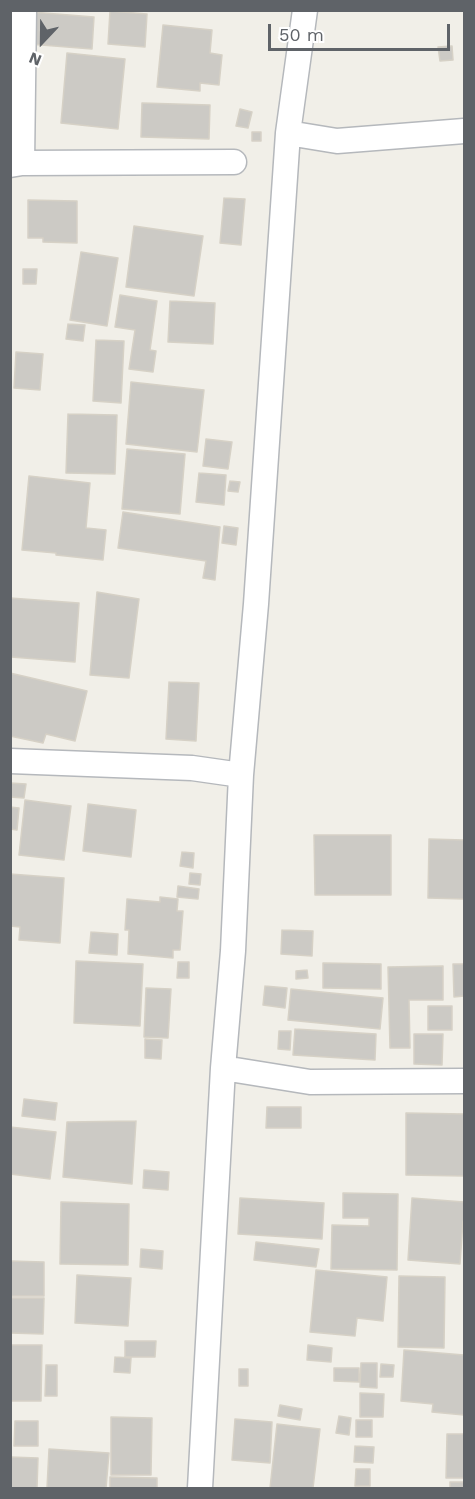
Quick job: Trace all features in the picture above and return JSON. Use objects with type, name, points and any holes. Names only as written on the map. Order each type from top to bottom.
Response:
[{"type":"street","points":[[24,10],[16,164],[234,162]]},
{"type":"street","points":[[200,1488],[224,1068],[233,951],[241,775],[288,133],[305,10]]},
{"type":"street","points":[[288,133],[337,141],[465,131]]},
{"type":"street","points":[[10,760],[192,768],[241,775]]},
{"type":"street","points":[[224,1068],[310,1082],[465,1081]]},
{"type":"building","points":[[110,11],[147,14],[145,47],[108,44]]},
{"type":"building","points":[[32,12],[94,17],[92,49],[29,44]]},
{"type":"building","points":[[163,25],[212,30],[210,53],[222,55],[219,85],[200,83],[200,91],[157,87]]},
{"type":"building","points":[[452,46],[453,60],[440,61],[438,47]]},
{"type":"building","points":[[67,53],[125,59],[118,129],[61,123]]},
{"type":"building","points":[[142,103],[210,105],[209,139],[141,137]]},
{"type":"building","points":[[240,109],[252,112],[248,128],[236,126]]},
{"type":"building","points":[[252,132],[261,132],[261,141],[252,141]]},
{"type":"building","points":[[224,198],[245,199],[241,245],[220,243]]},
{"type":"building","points":[[28,200],[77,201],[77,243],[43,242],[43,238],[28,238]]},
{"type":"building","points":[[134,226],[203,236],[194,296],[126,287]]},
{"type":"building","points":[[81,252],[118,258],[107,326],[70,320]]},
{"type":"building","points":[[23,269],[37,269],[36,284],[23,284]]},
{"type":"building","points":[[120,295],[157,301],[150,350],[156,351],[153,372],[129,369],[135,330],[115,327]]},
{"type":"building","points":[[170,301],[215,303],[213,344],[168,342]]},
{"type":"building","points":[[68,324],[85,325],[83,341],[66,339]]},
{"type":"building","points":[[96,340],[124,341],[121,403],[93,401]]},
{"type":"building","points":[[16,352],[43,354],[40,390],[14,388]]},
{"type":"building","points":[[131,382],[204,390],[197,452],[126,444]]},
{"type":"building","points":[[68,414],[117,415],[115,474],[66,473]]},
{"type":"building","points":[[206,439],[232,442],[228,469],[203,466]]},
{"type":"building","points":[[127,449],[185,454],[180,514],[122,509]]},
{"type":"building","points":[[199,473],[226,475],[224,505],[196,502]]},
{"type":"building","points":[[29,476],[90,483],[86,528],[106,530],[103,560],[22,550]]},
{"type":"building","points":[[230,481],[240,482],[238,492],[228,491]]},
{"type":"building","points":[[123,512],[220,527],[215,580],[203,578],[206,561],[118,548]]},
{"type":"building","points":[[224,526],[238,528],[236,545],[222,543]]},
{"type":"building","points":[[97,592],[139,599],[129,678],[90,675]]},
{"type":"building","points":[[10,598],[79,603],[75,662],[11,657]]},
{"type":"building","points":[[10,673],[87,691],[75,741],[46,734],[43,743],[10,736]]},
{"type":"building","points":[[169,682],[199,683],[196,741],[166,739]]},
{"type":"building","points":[[10,783],[26,784],[24,798],[10,797]]},
{"type":"building","points":[[25,800],[71,806],[64,860],[19,855]]},
{"type":"building","points":[[88,804],[136,810],[131,857],[83,851]]},
{"type":"building","points":[[10,807],[19,808],[17,830],[10,829]]},
{"type":"building","points":[[314,835],[391,835],[391,895],[315,895]]},
{"type":"building","points":[[429,839],[464,840],[464,899],[428,898]]},
{"type":"building","points":[[182,852],[194,853],[193,868],[180,866]]},
{"type":"building","points":[[190,873],[201,874],[200,885],[189,884]]},
{"type":"building","points":[[10,874],[64,878],[60,943],[19,940],[20,927],[10,926]]},
{"type":"building","points":[[178,886],[199,889],[198,899],[177,897]]},
{"type":"building","points":[[160,897],[178,899],[177,911],[183,911],[180,950],[173,950],[173,958],[128,954],[129,930],[125,930],[127,899],[160,902]]},
{"type":"building","points":[[282,930],[313,931],[312,956],[281,954]]},
{"type":"building","points":[[91,932],[118,934],[117,955],[89,953]]},
{"type":"building","points":[[76,961],[143,964],[140,1026],[74,1023]]},
{"type":"building","points":[[178,962],[189,962],[189,978],[177,978]]},
{"type":"building","points":[[323,963],[381,964],[381,989],[323,988]]},
{"type":"building","points":[[453,964],[464,964],[464,996],[454,997]]},
{"type":"building","points":[[443,966],[443,1000],[409,1000],[410,1048],[390,1048],[388,967]]},
{"type":"building","points":[[307,970],[308,978],[296,979],[296,971]]},
{"type":"building","points":[[265,986],[287,988],[285,1008],[263,1005]]},
{"type":"building","points":[[146,988],[171,989],[168,1038],[144,1037]]},
{"type":"building","points":[[291,989],[383,998],[380,1029],[288,1020]]},
{"type":"building","points":[[428,1006],[452,1006],[452,1030],[428,1030]]},
{"type":"building","points":[[295,1029],[376,1034],[375,1060],[293,1055]]},
{"type":"building","points":[[279,1031],[291,1031],[290,1050],[278,1049]]},
{"type":"building","points":[[414,1034],[443,1034],[442,1065],[414,1064]]},
{"type":"building","points":[[145,1039],[162,1040],[161,1059],[145,1058]]},
{"type":"building","points":[[24,1099],[57,1103],[55,1120],[22,1116]]},
{"type":"building","points":[[267,1107],[301,1107],[301,1128],[266,1128]]},
{"type":"building","points":[[406,1113],[464,1114],[464,1176],[406,1175]]},
{"type":"building","points":[[136,1121],[132,1184],[63,1177],[67,1122]]},
{"type":"building","points":[[10,1127],[56,1132],[50,1179],[10,1174]]},
{"type":"building","points":[[144,1170],[169,1172],[168,1190],[143,1188]]},
{"type":"building","points":[[343,1193],[398,1194],[397,1270],[331,1269],[332,1225],[369,1226],[369,1218],[343,1218]]},
{"type":"building","points":[[240,1198],[324,1203],[322,1239],[238,1234]]},
{"type":"building","points":[[412,1198],[464,1202],[460,1264],[408,1260]]},
{"type":"building","points":[[61,1202],[129,1204],[128,1265],[60,1264]]},
{"type":"building","points":[[256,1242],[319,1249],[316,1267],[254,1260]]},
{"type":"building","points":[[141,1249],[163,1251],[162,1269],[140,1267]]},
{"type":"building","points":[[10,1261],[44,1262],[44,1296],[10,1296]]},
{"type":"building","points":[[316,1270],[387,1277],[383,1321],[357,1318],[355,1336],[310,1332]]},
{"type":"building","points":[[77,1275],[131,1278],[128,1326],[75,1323]]},
{"type":"building","points":[[399,1276],[445,1277],[444,1348],[398,1347]]},
{"type":"building","points":[[10,1298],[44,1298],[43,1334],[10,1333]]},
{"type":"building","points":[[125,1341],[156,1341],[155,1357],[125,1357]]},
{"type":"building","points":[[10,1345],[42,1345],[41,1401],[10,1401]]},
{"type":"building","points":[[308,1345],[332,1348],[331,1362],[307,1360]]},
{"type":"building","points":[[404,1350],[464,1355],[464,1415],[432,1412],[433,1404],[401,1401]]},
{"type":"building","points":[[115,1357],[131,1358],[130,1373],[114,1372]]},
{"type":"building","points":[[361,1363],[377,1363],[377,1388],[360,1387]]},
{"type":"building","points":[[381,1364],[394,1365],[393,1377],[380,1377]]},
{"type":"building","points":[[46,1365],[57,1365],[57,1396],[45,1396]]},
{"type":"building","points":[[334,1368],[359,1368],[359,1382],[334,1381]]},
{"type":"building","points":[[239,1369],[248,1369],[248,1386],[239,1386]]},
{"type":"building","points":[[360,1393],[384,1394],[383,1417],[360,1417]]},
{"type":"building","points":[[280,1405],[302,1409],[300,1420],[278,1416]]},
{"type":"building","points":[[339,1416],[351,1418],[349,1435],[336,1433]]},
{"type":"building","points":[[111,1417],[152,1418],[151,1475],[111,1475]]},
{"type":"building","points":[[235,1419],[272,1422],[270,1463],[232,1460]]},
{"type":"building","points":[[356,1420],[372,1420],[372,1437],[356,1437]]},
{"type":"building","points":[[15,1421],[38,1421],[38,1446],[14,1446]]},
{"type":"building","points":[[277,1424],[320,1429],[313,1488],[270,1488]]},
{"type":"building","points":[[447,1434],[464,1434],[464,1478],[446,1478]]},
{"type":"building","points":[[355,1446],[374,1447],[373,1463],[354,1462]]},
{"type":"building","points":[[49,1449],[109,1453],[106,1488],[47,1488]]},
{"type":"building","points":[[10,1457],[38,1458],[37,1488],[10,1488]]},
{"type":"building","points":[[356,1469],[370,1469],[370,1486],[355,1486]]},
{"type":"building","points":[[110,1477],[157,1478],[157,1488],[110,1488]]},
{"type":"building","points":[[450,1482],[464,1482],[464,1488],[450,1488]]}]
